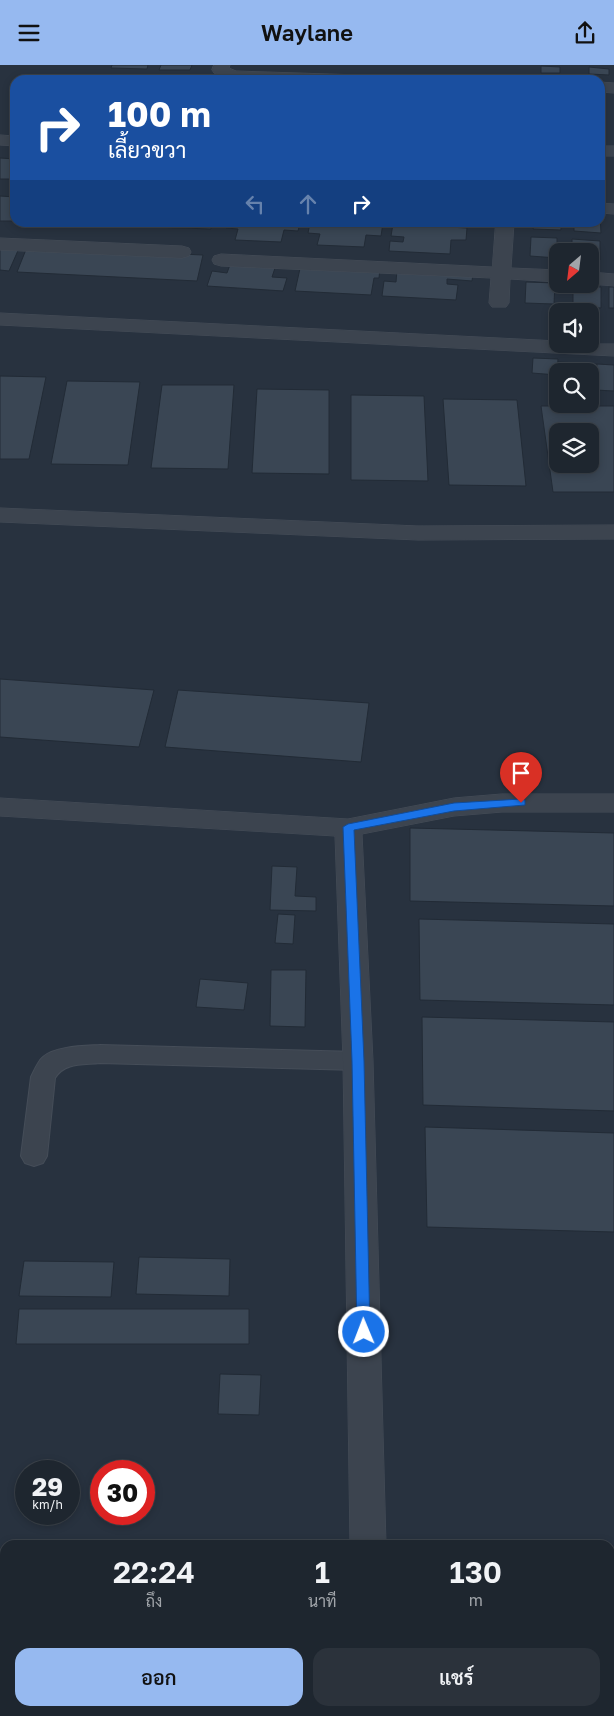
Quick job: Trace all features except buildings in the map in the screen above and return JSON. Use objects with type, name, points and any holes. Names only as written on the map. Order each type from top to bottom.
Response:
[{"type":"street","points":[[222,65],[220,69],[223,73],[230,75]]},
{"type":"street","points":[[499,303],[505,227]]},
{"type":"street","points":[[0,244],[182,252]]},
{"type":"street","points":[[221,260],[549,276]]},
{"type":"street","points":[[599,279],[614,280]]},
{"type":"street","points":[[0,319],[614,350]]},
{"type":"street","points":[[0,515],[418,533],[614,532]]},
{"type":"street","points":[[0,807],[348,827],[454,807],[502,803],[614,803]]},
{"type":"street","points":[[348,827],[358,1061],[368,1540]]},
{"type":"lane","points":[[34,1156],[43,1077],[52,1063],[71,1056],[100,1054],[358,1061]]},
{"type":"route","points":[[364,1332],[358,1061],[348,827],[454,807],[521,803]]}]
